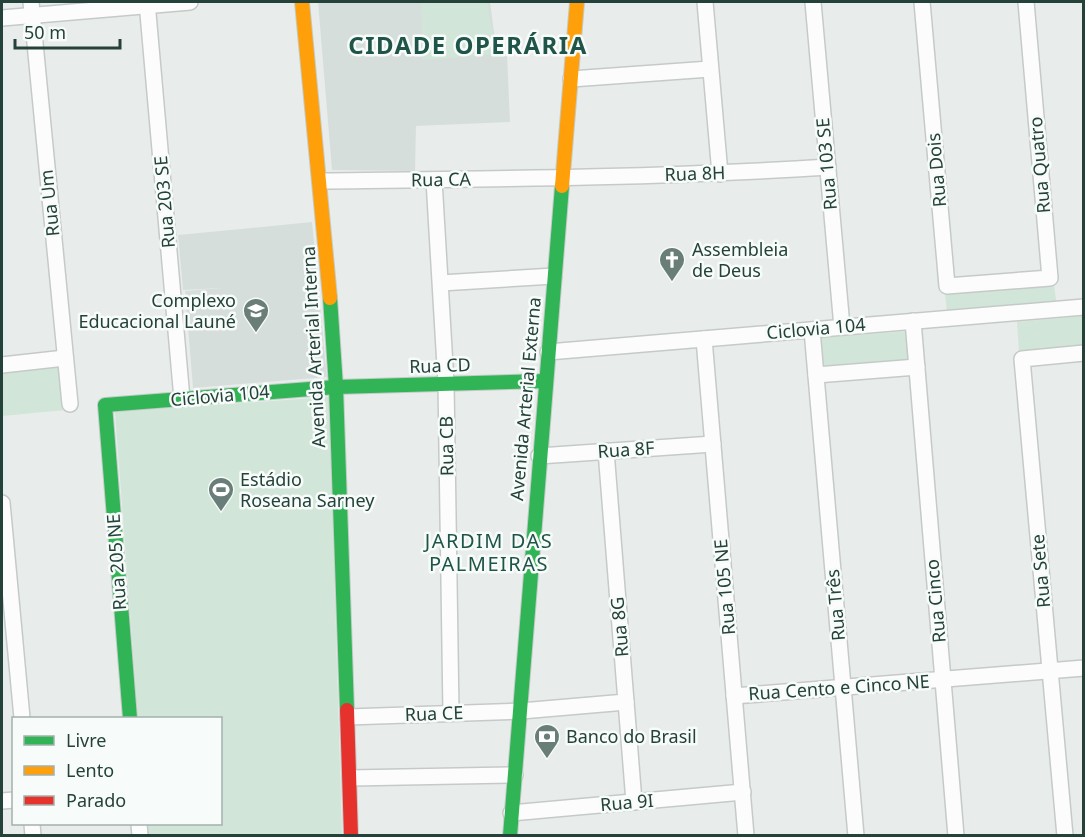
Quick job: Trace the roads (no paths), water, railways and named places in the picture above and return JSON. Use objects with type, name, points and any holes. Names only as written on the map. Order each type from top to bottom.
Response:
[{"type":"main road","name":"Avenida Arterial Interna","points":[[302,2],[320,181],[336,387],[351,836]]},
{"type":"main road","name":"Avenida Arterial Externa","points":[[510,836],[577,2]]},
{"type":"main road","name":"Rua CD","points":[[336,387],[546,381]]},
{"type":"main road","name":"Ciclovia 104","points":[[105,405],[336,387]]},
{"type":"main road","name":"Rua 205 NE","points":[[105,405],[130,717]]},
{"type":"street","points":[[2,18],[31,8],[94,10],[147,3],[190,2]]},
{"type":"street","points":[[705,2],[720,174]]},
{"type":"street","name":"Rua 103 SE","points":[[813,2],[842,327]]},
{"type":"street","name":"Rua Dois","points":[[922,2],[947,286],[999,282]]},
{"type":"street","name":"Rua Quatro","points":[[999,282],[1050,278],[1026,2]]},
{"type":"street","name":"Rua 203 SE","points":[[147,3],[182,399]]},
{"type":"street","name":"Rua Um","points":[[31,8],[70,404]]},
{"type":"street","points":[[571,79],[711,69]]},
{"type":"street","name":"Rua 8H","points":[[562,178],[720,174],[828,166]]},
{"type":"street","name":"Rua CA","points":[[320,181],[562,178]]},
{"type":"street","name":"Rua CB","points":[[434,180],[446,383],[451,713]]},
{"type":"street","points":[[441,284],[554,276]]},
{"type":"street","name":"Ciclovia 104","points":[[548,352],[1083,307]]},
{"type":"street","name":"Rua Cinco","points":[[913,321],[956,836]]},
{"type":"street","name":"Rua Três","points":[[812,330],[856,836]]},
{"type":"street","name":"Rua 105 NE","points":[[704,339],[746,836]]},
{"type":"street","name":"Rua Sete","points":[[1065,836],[1022,359],[1078,354]]},
{"type":"street","points":[[2,365],[65,358]]},
{"type":"street","points":[[816,375],[917,367]]},
{"type":"street","name":"Rua 8F","points":[[539,456],[713,444]]},
{"type":"street","name":"Rua 8G","points":[[606,452],[634,802]]},
{"type":"street","points":[[2,504],[22,717]]},
{"type":"street","name":"Rua Cento e Cinco NE","points":[[734,696],[1083,668]]},
{"type":"street","name":"Rua CE","points":[[348,717],[521,711],[626,702]]},
{"type":"street","points":[[350,777],[515,776]]},
{"type":"street","name":"Rua 9I","points":[[511,813],[743,792]]},
{"type":"place","name":"Assembleia de Deus","points":[[672,283]]},
{"type":"place","name":"Complexo Educacional Launé","points":[[256,334]]},
{"type":"place","name":"Estádio Roseana Sarney","points":[[221,513]]},
{"type":"place","name":"Banco do Brasil","points":[[547,760]]},
{"type":"district","name":"CIDADE OPERÁRIA","points":[[468,46]]},
{"type":"district","name":"JARDIM DAS PALMEIRAS","points":[[489,552]]}]
